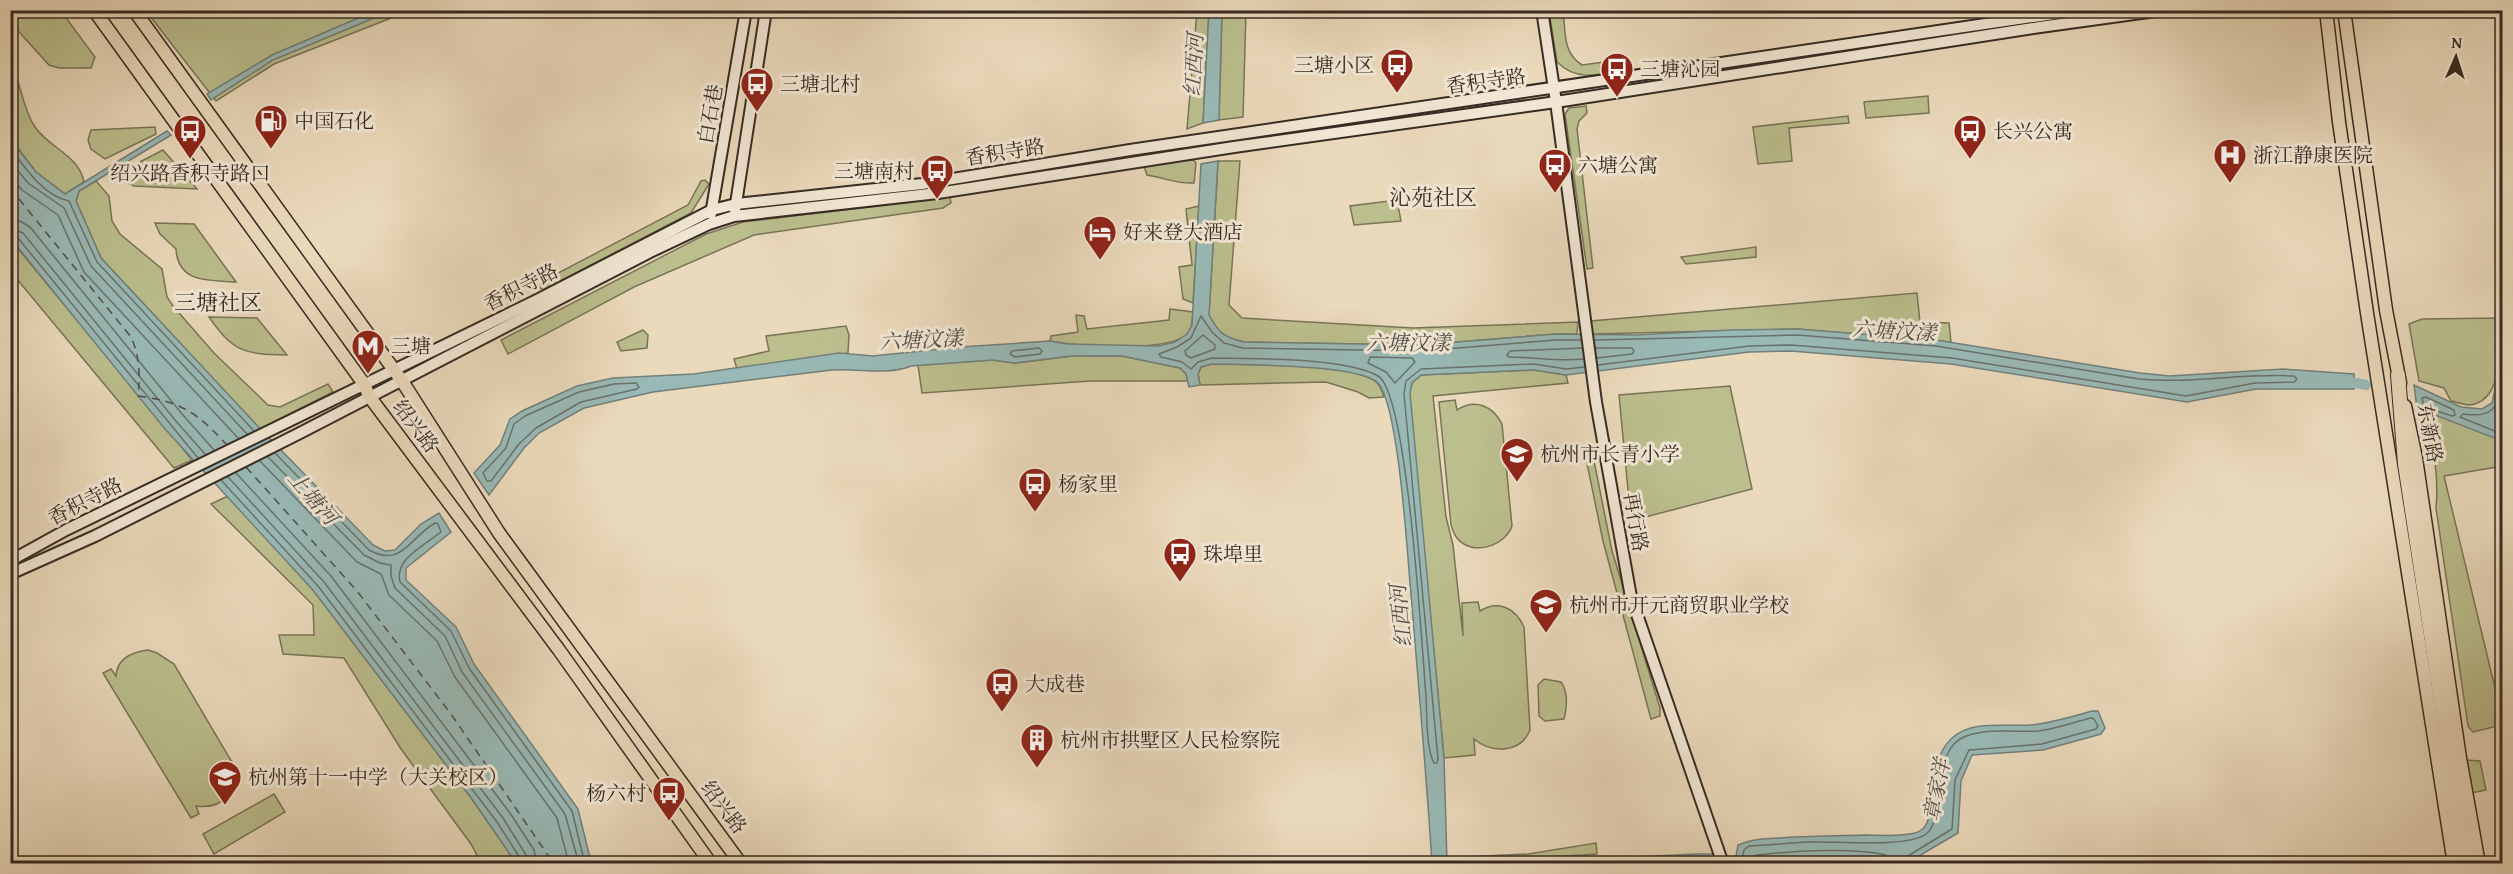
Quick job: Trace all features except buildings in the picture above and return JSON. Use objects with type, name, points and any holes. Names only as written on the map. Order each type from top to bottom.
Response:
[{"type":"highway","points":[[2398,375],[2405,464],[2466,864]]},
{"type":"main road","name":"绍兴路","points":[[94,10],[366,390],[559,650],[711,864]]},
{"type":"main road","name":"绍兴路","points":[[134,10],[398,376],[499,533],[741,864]]},
{"type":"main road","name":"白石巷","points":[[709,224],[746,10]]},
{"type":"main road","name":"白石巷","points":[[734,216],[766,10]]},
{"type":"main road","name":"再行路","points":[[1542,10],[1596,402],[1631,597],[1723,864]]},
{"type":"main road","name":"香积寺路","points":[[398,376],[535,301],[712,210],[736,204],[922,184],[1130,150],[2080,10]]},
{"type":"main road","name":"香积寺路","points":[[10,574],[154,506],[300,433],[366,390],[709,224],[734,216],[938,193],[1291,138],[1556,102],[2163,10]]},
{"type":"main road","points":[[2326,10],[2339,122],[2367,313],[2454,864]]},
{"type":"main road","name":"东新路","points":[[2344,10],[2386,310],[2416,458],[2460,758],[2479,864]]},
{"type":"main road","name":"香积寺路","points":[[10,561],[66,530],[296,420],[333,398],[366,390]]},
{"type":"green space","points":[[10,11],[61,11],[95,57],[91,68],[59,68],[49,65],[11,23]]},
{"type":"green space","points":[[146,11],[409,11],[274,64],[216,101]]},
{"type":"green space","points":[[1197,11],[1209,11],[1203,123],[1187,129]]},
{"type":"green space","points":[[1222,11],[1246,11],[1243,117],[1219,120]]},
{"type":"green space","points":[[1549,11],[1563,11],[1566,41],[1576,60],[1582,65],[1612,61],[1621,63],[1618,71],[1593,75],[1578,74],[1557,62]]},
{"type":"green space","points":[[10,61],[27,111],[35,127],[48,141],[70,158],[81,173],[84,182],[65,194],[36,172],[11,139]]},
{"type":"green space","points":[[1928,96],[1929,113],[1866,118],[1864,102]]},
{"type":"green space","points":[[1586,106],[1587,113],[1579,121],[1577,129],[1593,268],[1587,269],[1565,114],[1569,108]]},
{"type":"green space","points":[[1848,116],[1849,123],[1789,128],[1792,161],[1758,164],[1753,127]]},
{"type":"green space","points":[[155,127],[156,134],[105,159],[91,149],[88,140],[91,130]]},
{"type":"green space","points":[[163,150],[197,189],[134,186],[126,182],[122,175],[124,170]]},
{"type":"green space","points":[[1192,159],[1196,163],[1194,183],[1176,182],[1147,175],[1144,166]]},
{"type":"green space","points":[[1218,161],[1240,161],[1229,305],[1242,318],[1413,328],[1578,322],[1577,334],[1420,345],[1244,342],[1228,338],[1217,329],[1209,315]]},
{"type":"green space","points":[[705,180],[709,184],[691,213],[543,290],[539,287],[541,282],[688,205],[701,181]]},
{"type":"green space","points":[[96,181],[109,196],[112,221],[120,234],[162,269],[167,297],[173,306],[214,353],[268,405],[280,407],[328,384],[333,392],[260,429],[101,258],[76,201],[79,191]]},
{"type":"green space","points":[[950,197],[951,203],[943,208],[754,235],[634,287],[508,354],[501,340],[706,234],[743,222]]},
{"type":"green space","points":[[1397,200],[1401,221],[1354,225],[1350,206]]},
{"type":"green space","points":[[1199,206],[1193,303],[1183,299],[1179,267],[1192,265],[1186,209]]},
{"type":"green space","points":[[155,223],[194,224],[236,282],[206,280],[189,274],[178,260],[176,249],[160,234]]},
{"type":"green space","points":[[10,239],[192,460],[174,468],[11,272]]},
{"type":"green space","points":[[1756,247],[1756,257],[1686,264],[1681,257]]},
{"type":"green space","points":[[1917,293],[1920,322],[1949,323],[1951,342],[1797,329],[1592,334],[1591,321]]},
{"type":"green space","points":[[1170,309],[1193,312],[1189,332],[1177,340],[1142,346],[1080,345],[1050,341],[1051,336],[1078,332],[1076,315],[1084,316],[1087,329],[1169,320]]},
{"type":"green space","points":[[209,317],[257,318],[287,355],[261,354],[242,349],[226,338]]},
{"type":"green space","points":[[2501,318],[2500,356],[2495,383],[2489,394],[2481,401],[2469,405],[2451,401],[2444,388],[2419,381],[2409,324],[2422,319]]},
{"type":"green space","points":[[846,326],[849,335],[848,353],[737,369],[734,359],[769,351],[766,336]]},
{"type":"green space","points":[[643,330],[648,335],[647,348],[621,351],[617,342]]},
{"type":"green space","points":[[1072,356],[1122,356],[1180,368],[1186,374],[1188,381],[1090,381],[922,393],[918,365],[993,360],[1015,363]]},
{"type":"green space","points":[[1212,364],[1297,366],[1344,371],[1375,381],[1380,386],[1384,397],[1369,398],[1326,382],[1200,385],[1198,374],[1201,367]]},
{"type":"green space","points":[[1534,370],[1566,375],[1568,383],[1433,396],[1446,517],[1453,545],[1463,636],[1462,603],[1478,602],[1480,611],[1500,606],[1512,611],[1521,621],[1524,627],[1530,730],[1526,738],[1513,747],[1497,749],[1474,739],[1475,755],[1444,758],[1409,393],[1412,383],[1421,375]]},
{"type":"green space","points":[[1730,386],[1752,489],[1638,519],[1630,511],[1619,395]]},
{"type":"green space","points":[[1455,400],[1457,410],[1464,406],[1477,404],[1489,408],[1502,424],[1512,526],[1503,539],[1488,547],[1479,548],[1463,544],[1456,537],[1451,525],[1439,402]]},
{"type":"green space","points":[[2423,412],[2437,412],[2502,438],[2502,466],[2444,476],[2502,717],[2502,725],[2473,732],[2468,726],[2436,508],[2437,484],[2434,459]]},
{"type":"green space","points":[[1591,446],[1612,551],[1660,708],[1660,716],[1651,719],[1603,541],[1584,449]]},
{"type":"green space","points":[[228,496],[313,590],[472,799],[516,863],[481,863],[471,844],[401,749],[344,658],[283,654],[279,635],[314,635],[313,605],[211,504]]},
{"type":"green space","points":[[148,650],[174,664],[233,764],[232,782],[227,796],[215,805],[196,806],[199,814],[191,818],[103,673],[111,669],[116,676],[119,665],[126,657]]},
{"type":"green space","points":[[1544,679],[1561,682],[1565,690],[1564,719],[1545,721],[1539,716],[1538,685]]},
{"type":"green space","points":[[2466,760],[2480,761],[2486,790],[2471,793]]},
{"type":"green space","points":[[274,794],[285,812],[214,854],[203,834]]},
{"type":"green space","points":[[1596,843],[1597,854],[1466,862],[1465,857],[1528,854]]},
{"type":"water","points":[[377,10],[391,11],[273,60],[211,100],[207,94],[272,55]]},
{"type":"water","points":[[1209,11],[1222,11],[1219,120],[1203,123]]},
{"type":"water","name":"上塘河","points":[[167,131],[171,135],[79,191],[76,201],[101,258],[252,420],[373,545],[385,551],[395,550],[421,524],[439,513],[451,532],[406,568],[406,580],[456,627],[474,664],[578,809],[589,854],[595,863],[516,863],[472,799],[313,590],[165,429],[11,239],[10,139],[36,172],[65,194]]},
{"type":"water","points":[[1218,161],[1209,315],[1222,333],[1244,342],[1420,345],[1556,334],[1636,335],[1797,329],[1936,340],[2170,376],[2283,369],[2354,374],[2354,389],[2256,389],[2187,402],[1951,364],[1791,351],[1749,352],[1566,375],[1534,370],[1421,375],[1412,383],[1410,393],[1444,758],[1447,863],[1432,863],[1407,540],[1396,446],[1385,396],[1378,383],[1367,377],[1325,369],[1212,364],[1201,367],[1198,374],[1200,385],[1189,387],[1186,374],[1180,368],[1122,356],[1072,356],[1014,363],[993,360],[911,366],[892,371],[832,370],[653,392],[584,408],[539,433],[524,448],[489,495],[474,473],[500,445],[510,419],[522,411],[577,386],[613,378],[694,374],[839,353],[873,356],[1050,341],[1067,344],[1159,346],[1175,342],[1187,334],[1192,325],[1201,164]]},
{"type":"water","points":[[2502,181],[2502,441],[2417,408],[2414,385],[2461,407],[2482,409],[2492,403],[2499,344],[2496,246]]},
{"type":"water","name":"章家洋","points":[[2098,711],[2105,728],[2101,734],[2043,750],[1972,755],[1961,781],[1958,833],[1907,863],[1870,858],[1801,857],[1735,862],[1738,845],[1753,840],[1811,836],[1896,835],[1920,831],[1927,823],[1934,776],[1942,751],[1960,732],[1981,726],[2039,724]]},
{"type":"water","points":[[1722,854],[1731,862],[1502,864]]},
{"type":"waterway","name":"六塘汶漾","points":[[2340,380],[2366,385]]},
{"type":"ferry route","points":[[10,188],[131,337],[139,366],[138,396],[167,402],[188,411],[198,417],[227,445]]},
{"type":"ferry route","points":[[246,467],[357,591],[451,714],[554,864]]},
{"type":"place","name":"三塘小区","points":[[1397,94]]},
{"type":"place","name":"三塘沁园","points":[[1617,98]]},
{"type":"place","name":"三塘北村","points":[[757,113]]},
{"type":"place","name":"中国石化","points":[[271,150]]},
{"type":"place","name":"绍兴路香积寺路口","points":[[190,160]]},
{"type":"place","name":"长兴公寓","points":[[1970,160]]},
{"type":"place","name":"浙江静康医院","points":[[2230,184]]},
{"type":"place","name":"六塘公寓","points":[[1555,194]]},
{"type":"place","name":"三塘南村","points":[[937,200]]},
{"type":"place","name":"好来登大酒店","points":[[1100,261]]},
{"type":"place","name":"三塘","points":[[368,375]]},
{"type":"place","name":"杭州市长青小学","points":[[1517,483]]},
{"type":"place","name":"杨家里","points":[[1035,513]]},
{"type":"place","name":"珠埠里","points":[[1180,583]]},
{"type":"place","name":"杭州市开元商贸职业学校","points":[[1546,634]]},
{"type":"place","name":"大成巷","points":[[1002,713]]},
{"type":"place","name":"杭州市拱墅区人民检察院","points":[[1037,769]]},
{"type":"place","name":"杭州第十一中学（大关校区）","points":[[225,806]]},
{"type":"place","name":"杨六村","points":[[669,822]]},
{"type":"district","name":"沁苑社区","points":[[1433,197]]},
{"type":"district","name":"三塘社区","points":[[218,302]]},
{"type":"water label","name":"红西河","points":[[1194,65]]},
{"type":"water label","name":"红西河","points":[[1401,616]]}]
